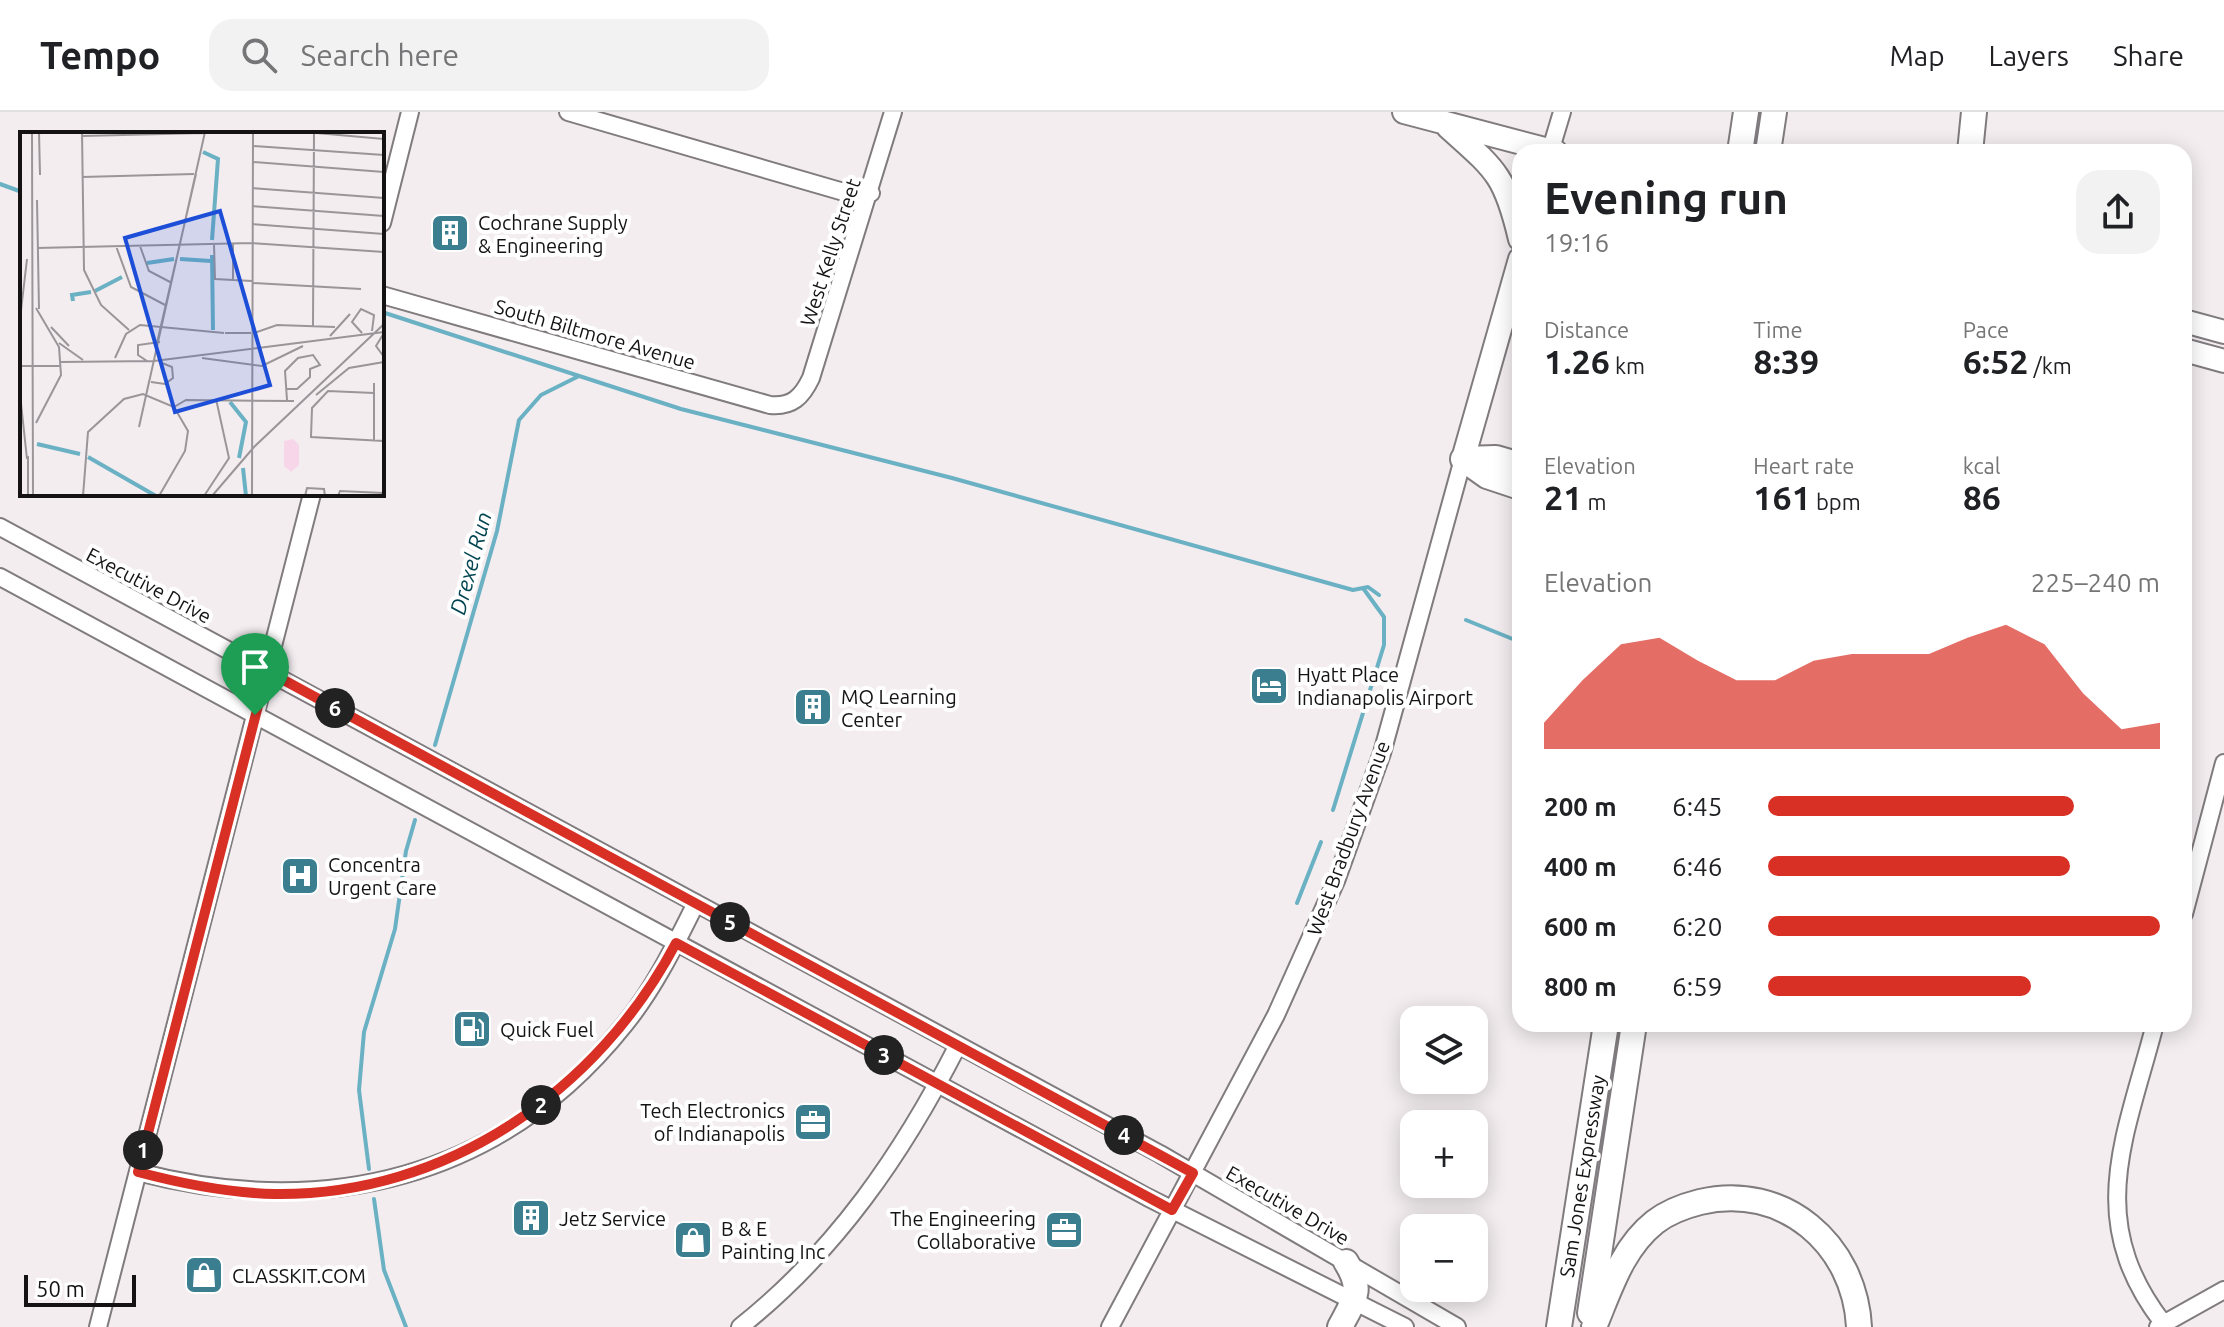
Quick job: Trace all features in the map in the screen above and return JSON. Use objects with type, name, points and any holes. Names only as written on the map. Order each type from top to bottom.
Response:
[{"type":"highway","points":[[1741,144],[1746,112]]},
{"type":"highway","points":[[1769,144],[1774,112]]},
{"type":"highway","points":[[1971,144],[1974,112]]},
{"type":"highway","points":[[1463,459],[1496,458],[1512,463]]},
{"type":"highway","points":[[1463,459],[1487,476],[1512,484]]},
{"type":"highway","name":"Sam Jones Expressway","points":[[1559,1327],[1605,1032]]},
{"type":"highway","name":"Sam Jones Expressway","points":[[1591,1327],[1633,1032]]},
{"type":"highway","points":[[1591,1327],[1620,1266],[1644,1231],[1687,1205],[1732,1198],[1781,1208],[1822,1236],[1841,1259],[1851,1282],[1859,1327]]},
{"type":"highway","points":[[1340,1327],[1353,1302],[1357,1280],[1346,1262]]},
{"type":"main road","points":[[1404,112],[1522,144]]},
{"type":"main road","points":[[1444,123],[1498,174],[1512,204]]},
{"type":"main road","name":"West Bradbury Avenue","points":[[1463,459],[1512,287]]},
{"type":"main road","points":[[2192,323],[2224,332]]},
{"type":"main road","points":[[2192,352],[2224,361]]},
{"type":"street","points":[[384,215],[410,112]]},
{"type":"street","points":[[568,112],[854,195],[871,193]]},
{"type":"street","name":"West Kelly Street","points":[[796,399],[811,378],[871,193],[893,112]]},
{"type":"street","points":[[1554,144],[1562,112]]},
{"type":"street","name":"South Biltmore Avenue","points":[[384,296],[770,405],[788,405],[796,399]]},
{"type":"street","name":"West Bradbury Avenue","points":[[1110,1327],[1280,1006],[1336,881],[1389,728],[1463,459]]},
{"type":"street","points":[[98,1327],[311,496]]},
{"type":"street","name":"Executive Drive","points":[[0,527],[1193,1173],[1457,1327]]},
{"type":"street","points":[[0,577],[1172,1210],[1405,1327]]},
{"type":"street","points":[[2192,888],[2219,802],[2224,763]]},
{"type":"street","points":[[138,1172],[222,1190],[291,1193],[361,1185],[440,1162],[504,1130],[576,1076],[636,1010],[696,903]]},
{"type":"street","points":[[2153,1032],[2122,1149],[2115,1197],[2125,1260],[2161,1325],[2224,1290]]},
{"type":"street","points":[[740,1327],[846,1224],[886,1170],[958,1045]]},
{"type":"waterway","points":[[0,184],[20,191]]},
{"type":"waterway","points":[[384,313],[681,409],[952,478],[1353,590],[1368,587],[1379,595]]},
{"type":"waterway","name":"Drexel Run","points":[[435,745],[497,531],[519,420],[541,395],[577,377]]},
{"type":"waterway","points":[[1333,810],[1384,645],[1384,617],[1363,588]]},
{"type":"waterway","points":[[1466,620],[1512,639]]},
{"type":"waterway","name":"Drexel Run","points":[[369,1169],[359,1090],[364,1032],[395,929],[406,851],[415,820]]},
{"type":"waterway","points":[[1297,903],[1321,842]]},
{"type":"waterway","name":"Drexel Run","points":[[374,1199],[384,1270],[406,1327]]},
{"type":"place","name":"Cochrane Supply & Engineering","points":[[450,233]]},
{"type":"place","name":"Hyatt Place Indianapolis Airport","points":[[1269,686]]},
{"type":"place","name":"MQ Learning Center","points":[[813,707]]},
{"type":"place","name":"Concentra Urgent Care","points":[[300,876]]},
{"type":"place","name":"Quick Fuel","points":[[472,1029]]},
{"type":"place","name":"Tech Electronics of Indianapolis","points":[[813,1122]]},
{"type":"place","name":"Jetz Service","points":[[531,1218]]},
{"type":"place","name":"The Engineering Collaborative","points":[[1064,1230]]},
{"type":"place","name":"B & E Painting Inc","points":[[693,1240]]},
{"type":"place","name":"CLASSKIT.COM","points":[[204,1275]]},
{"type":"route","points":[[267,671],[1193,1173],[1172,1210],[676,943],[636,1010],[576,1076],[539,1107],[469,1150],[401,1176],[351,1187],[291,1193],[222,1190],[138,1172],[255,715],[267,671]]}]
